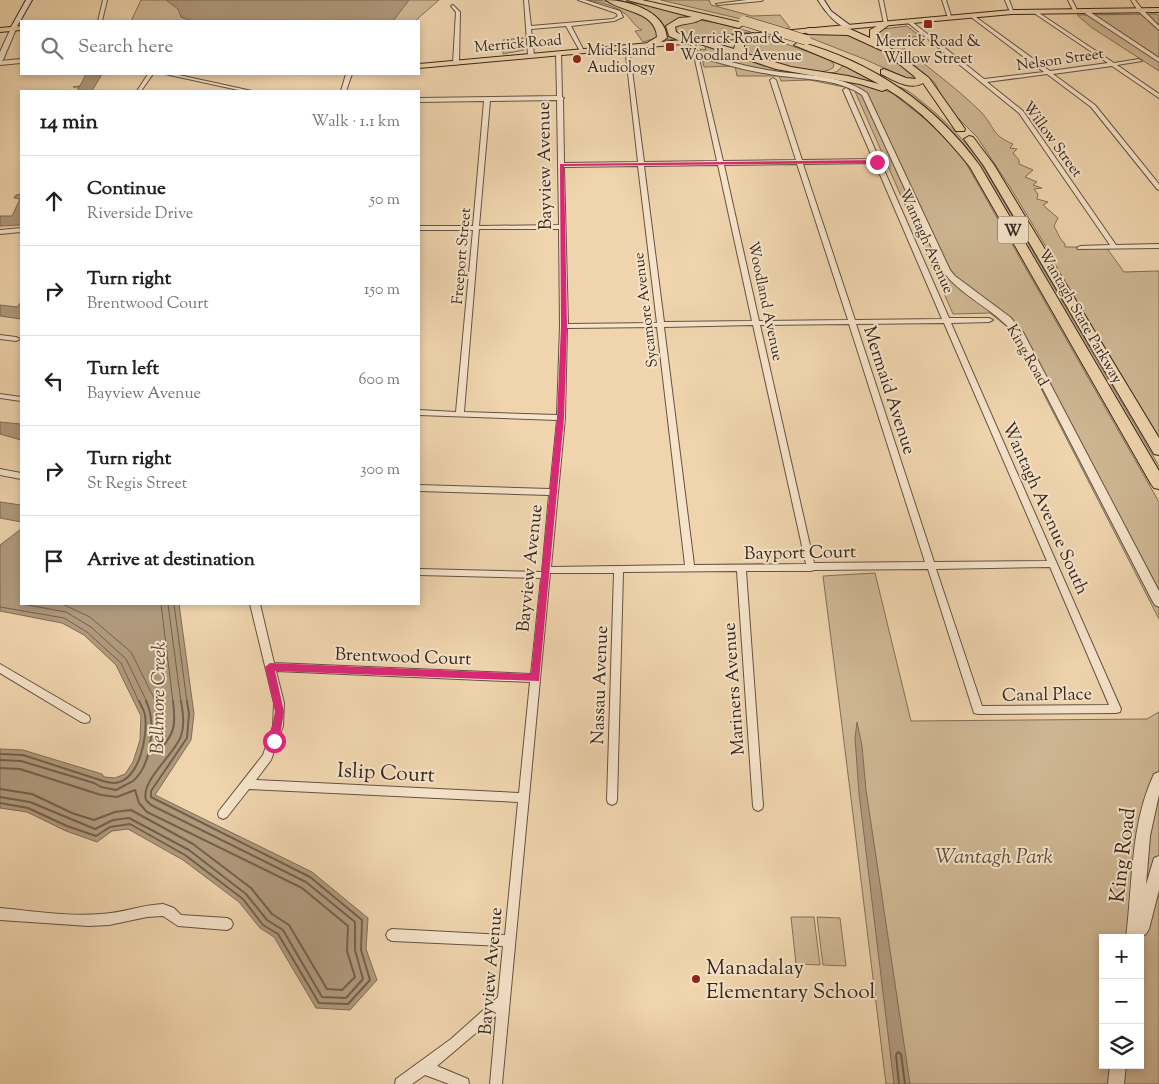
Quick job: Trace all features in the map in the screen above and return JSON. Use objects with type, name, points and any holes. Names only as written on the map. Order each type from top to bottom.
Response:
[{"type":"highway","points":[[610,0],[646,14],[660,25],[662,38],[650,45]]},
{"type":"highway","name":"Wantagh State Parkway","points":[[631,0],[718,20],[742,23]]},
{"type":"highway","name":"Wantagh State Parkway","points":[[653,0],[804,39],[841,54],[901,84],[941,112],[975,166],[1159,484]]},
{"type":"highway","points":[[718,20],[682,20],[670,26],[672,34],[769,65],[866,83],[891,91],[953,130]]},
{"type":"highway","points":[[876,41],[872,36],[873,32],[886,24]]},
{"type":"highway","points":[[849,27],[876,41],[918,73],[931,86],[953,130]]},
{"type":"highway","points":[[804,39],[850,32],[886,49]]},
{"type":"highway","points":[[739,55],[739,43],[753,36]]},
{"type":"highway","points":[[804,39],[836,62],[837,66],[830,72],[813,74]]},
{"type":"highway","name":"Wantagh State Parkway","points":[[804,39],[913,100],[953,130],[989,165],[1159,450]]},
{"type":"highway","points":[[841,54],[904,81],[919,82],[921,78],[918,73]]},
{"type":"main road","points":[[20,20],[29,0]]},
{"type":"main road","points":[[821,0],[829,12],[849,27]]},
{"type":"main road","name":"Merrick Road","points":[[420,66],[753,36],[804,39],[849,27],[1012,12],[1159,10]]},
{"type":"main road","points":[[0,30],[17,28]]},
{"type":"street","points":[[100,20],[105,0]]},
{"type":"street","points":[[526,0],[531,55]]},
{"type":"street","points":[[529,28],[614,20],[621,17],[618,12],[580,0]]},
{"type":"street","points":[[718,4],[761,0]]},
{"type":"street","points":[[881,0],[886,24]]},
{"type":"street","points":[[944,0],[950,18]]},
{"type":"street","points":[[1007,0],[1012,12]]},
{"type":"street","points":[[1070,0],[1081,11],[1159,60]]},
{"type":"street","points":[[1133,0],[1159,30]]},
{"type":"street","points":[[453,6],[458,12],[456,63]]},
{"type":"street","points":[[1036,12],[1159,96]]},
{"type":"street","points":[[973,16],[1093,106],[1159,188]]},
{"type":"street","name":"Willow Street","points":[[909,22],[1021,112],[1114,247]]},
{"type":"street","points":[[568,25],[582,52]]},
{"type":"street","points":[[17,28],[0,62],[20,61]]},
{"type":"street","name":"Woodland Avenue","points":[[694,41],[811,568]]},
{"type":"street","name":"Sycamore Avenue","points":[[627,48],[690,569]]},
{"type":"street","name":"Bayview Avenue","points":[[496,1084],[561,418],[564,326],[559,53]]},
{"type":"street","name":"King Road","points":[[696,54],[747,68],[844,84],[861,90],[865,94],[946,270],[952,278],[1007,319],[1018,332],[1159,602]]},
{"type":"street","name":"Nelson Street","points":[[984,81],[1139,61]]},
{"type":"street","points":[[140,90],[149,75]]},
{"type":"street","points":[[173,75],[244,90]]},
{"type":"street","points":[[343,90],[349,75]]},
{"type":"street","name":"Mermaid Avenue","points":[[773,80],[978,710]]},
{"type":"street","name":"Wantagh Avenue","points":[[846,90],[946,321]]},
{"type":"street","points":[[420,100],[560,98]]},
{"type":"street","name":"Freeport Street","points":[[460,414],[487,99]]},
{"type":"street","points":[[562,165],[877,162]]},
{"type":"street","points":[[420,228],[563,227]]},
{"type":"street","points":[[0,232],[20,230]]},
{"type":"street","points":[[1080,248],[1159,246]]},
{"type":"street","points":[[564,326],[989,320]]},
{"type":"street","name":"Wantagh Avenue South","points":[[946,321],[1116,709]]},
{"type":"street","points":[[0,337],[16,339]]},
{"type":"street","points":[[0,396],[20,399]]},
{"type":"street","points":[[420,413],[561,418]]},
{"type":"street","points":[[0,472],[20,476]]},
{"type":"street","points":[[420,488],[553,492]]},
{"type":"street","name":"Bayport Court","points":[[420,572],[546,573],[619,570],[1052,564]]},
{"type":"street","name":"Mariners Avenue","points":[[741,569],[758,806]]},
{"type":"street","name":"Nassau Avenue","points":[[612,800],[619,570]]},
{"type":"street","points":[[223,814],[267,757],[278,726],[279,703],[255,605]]},
{"type":"street","name":"Brentwood Court","points":[[270,667],[536,678]]},
{"type":"street","points":[[0,668],[86,719]]},
{"type":"street","name":"Canal Place","points":[[978,710],[1116,709]]},
{"type":"street","name":"King Road","points":[[1134,934],[1144,830],[1151,798],[1159,778]]},
{"type":"street","name":"Islip Court","points":[[246,784],[524,798]]},
{"type":"street","name":"King Road","points":[[1140,934],[1159,864]]},
{"type":"street","points":[[0,914],[100,920],[123,918],[150,910],[166,910],[173,913],[178,920],[227,924]]},
{"type":"street","points":[[392,935],[510,941]]},
{"type":"street","points":[[401,1084],[425,1069],[470,1033],[505,998]]},
{"type":"street","points":[[425,1069],[447,1076],[462,1084]]},
{"type":"street","points":[[1116,1084],[1118,1069]]},
{"type":"green space","points":[[141,0],[439,0],[416,20],[131,20]]},
{"type":"green space","points":[[589,0],[617,4],[633,10],[658,26],[659,37],[643,42],[635,31],[642,30],[620,10]]},
{"type":"green space","points":[[614,0],[642,4],[700,18],[675,20],[668,26],[667,31],[677,39],[661,40],[664,31],[630,6]]},
{"type":"green space","points":[[661,0],[709,0],[711,5],[752,16],[780,15],[790,28],[783,29]]},
{"type":"green space","points":[[1157,14],[1159,16],[1159,71],[1091,27],[1077,15]]},
{"type":"green space","points":[[694,19],[751,32],[694,38],[675,35],[673,25]]},
{"type":"green space","points":[[907,26],[920,36],[894,40],[950,84],[981,112],[997,134],[1013,144],[1010,148],[1017,149],[1013,153],[1019,160],[1019,164],[1033,170],[1025,177],[1037,182],[1033,185],[1042,188],[1034,189],[1038,194],[1037,199],[1048,202],[1043,205],[1058,218],[1054,226],[1065,247],[1106,247],[1124,272],[1159,271],[1159,438],[1053,263],[1051,255],[1010,187],[977,137],[953,113],[941,96],[935,83],[876,37],[877,32],[883,29]]},
{"type":"green space","points":[[827,32],[853,36],[877,46],[918,79],[913,81],[803,35]]},
{"type":"green space","points":[[523,38],[524,50],[503,54],[503,40]]},
{"type":"green space","points":[[770,38],[828,59],[834,64],[833,68],[814,72],[802,71],[746,55],[740,50],[741,45],[747,40]]},
{"type":"green space","points":[[710,45],[763,66],[874,86],[892,93],[934,126],[963,158],[1159,502],[1159,619],[1011,330],[990,313],[953,314],[854,89],[810,80],[781,81],[779,76],[737,76],[735,66],[704,67],[700,49],[706,50],[705,47]]},
{"type":"green space","points":[[844,65],[891,90],[823,74],[836,72]]},
{"type":"green space","points":[[899,87],[914,95],[930,108],[961,138],[981,163],[1159,466],[1159,474],[978,163],[941,122]]},
{"type":"green space","name":"Wantagh Park","points":[[875,573],[911,721],[1147,719],[1159,712],[1159,1084],[886,1084],[823,576]]},
{"type":"green space","points":[[791,917],[814,917],[820,965],[796,964]]},
{"type":"green space","points":[[817,917],[840,918],[846,966],[823,965]]},
{"type":"water","points":[[166,0],[409,0],[394,20],[190,20],[181,17],[178,9]]},
{"type":"water","points":[[86,75],[101,75],[93,90],[78,90],[79,87],[73,87],[80,86]]},
{"type":"water","points":[[20,194],[20,199],[14,198]]},
{"type":"water","points":[[20,199],[20,225],[0,226],[0,216],[12,216]]},
{"type":"water","points":[[20,303],[20,319],[0,316],[0,305],[17,307]]},
{"type":"water","points":[[0,422],[20,424],[20,440],[0,434]]},
{"type":"water","points":[[0,502],[20,505],[20,522],[0,518]]},
{"type":"water","name":"Bellmore Creek","points":[[20,530],[20,605],[179,605],[194,714],[191,740],[155,795],[312,872],[368,918],[366,949],[377,980],[350,1010],[316,1008],[274,937],[260,928],[239,902],[183,860],[128,829],[112,831],[97,842],[66,831],[27,812],[0,808],[0,749],[23,750],[102,774],[104,777],[115,778],[125,774],[133,762],[140,740],[141,716],[116,665],[84,635],[62,623],[0,611],[0,545]]},
{"type":"water","points":[[857,722],[910,1084],[894,1084],[859,793],[855,738]]},
{"type":"place","name":"Merrick Road & Willow Street","points":[[928,24]]},
{"type":"place","name":"Merrick Road & Woodland Avenue","points":[[670,47]]},
{"type":"place","name":"Mid Island Audiology","points":[[577,59]]},
{"type":"place","name":"Manadalay Elementary School","points":[[696,979]]},
{"type":"route","points":[[274,741],[280,712],[270,667],[536,678],[561,418],[564,326],[562,165],[877,162]]}]
